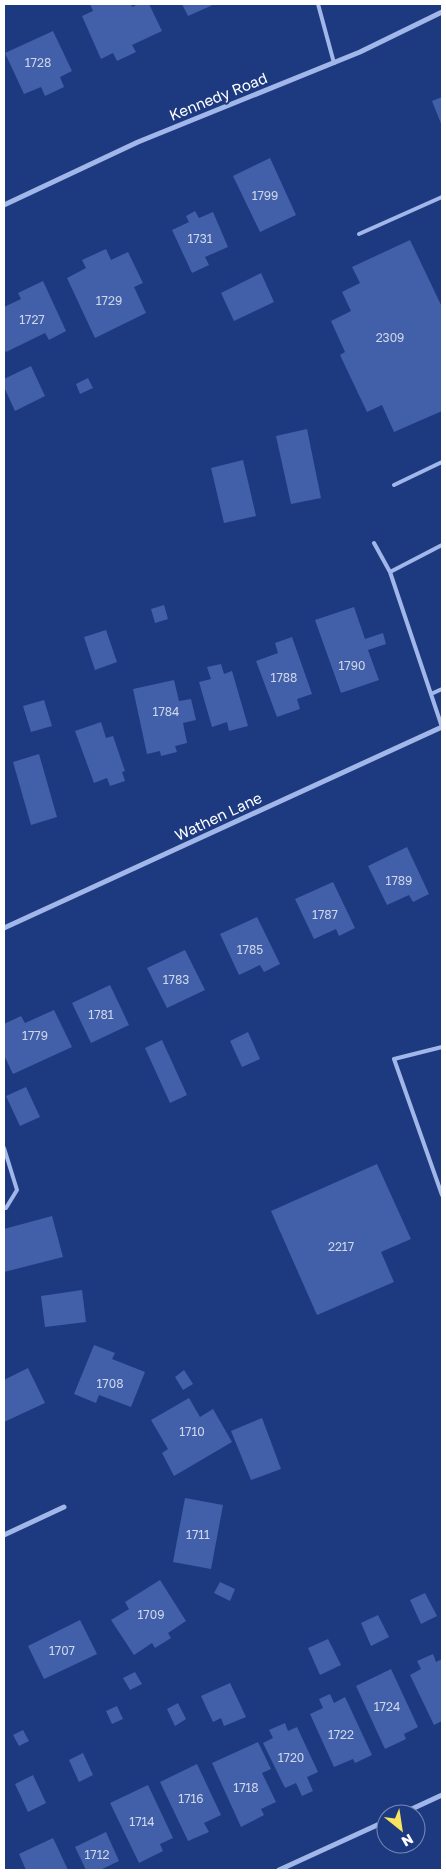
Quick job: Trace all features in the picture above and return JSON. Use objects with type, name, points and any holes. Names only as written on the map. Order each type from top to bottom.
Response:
[{"type":"street","name":"Kennedy Road","points":[[4,205],[138,142],[360,52],[442,12]]},
{"type":"street","name":"Wathen Lane","points":[[4,928],[442,727]]},
{"type":"street","points":[[4,1535],[64,1507]]},
{"type":"street","points":[[423,1804],[442,1795]]},
{"type":"street","points":[[279,1870],[376,1826]]},
{"type":"lane","points":[[318,4],[334,62]]},
{"type":"lane","points":[[359,234],[442,197]]},
{"type":"lane","points":[[394,485],[442,462]]},
{"type":"lane","points":[[374,543],[390,572],[442,727]]},
{"type":"lane","points":[[390,572],[442,545]]},
{"type":"lane","points":[[431,694],[442,689]]},
{"type":"lane","points":[[442,1046],[394,1059],[442,1195]]},
{"type":"lane","points":[[4,1148],[17,1190],[6,1208],[4,1208]]},
{"type":"building","points":[[90,4],[131,4],[132,7],[139,4],[149,4],[162,31],[132,45],[136,52],[117,61],[113,53],[101,59],[82,16],[93,11]]},
{"type":"building","points":[[182,4],[215,4],[188,16]]},
{"type":"building","points":[[53,31],[72,71],[60,77],[64,87],[45,96],[41,87],[24,94],[5,53]]},
{"type":"building","points":[[442,97],[442,126],[432,101]]},
{"type":"building","points":[[270,158],[296,215],[260,232],[233,176]]},
{"type":"building","points":[[195,211],[199,218],[213,212],[228,247],[205,257],[209,265],[192,273],[172,230],[189,222],[186,216]]},
{"type":"building","points":[[410,240],[442,307],[442,411],[394,432],[382,405],[367,412],[340,355],[345,352],[331,321],[351,311],[342,292],[360,283],[352,267]]},
{"type":"building","points":[[106,249],[111,260],[128,252],[143,283],[134,287],[146,313],[95,338],[67,278],[86,268],[82,260]]},
{"type":"building","points":[[261,273],[274,302],[234,321],[221,293]]},
{"type":"building","points":[[43,281],[66,331],[49,340],[45,333],[6,352],[4,348],[4,307],[21,299],[18,293]]},
{"type":"building","points":[[31,366],[45,396],[15,411],[4,387],[4,379]]},
{"type":"building","points":[[88,378],[93,388],[80,394],[76,384]]},
{"type":"building","points":[[307,429],[321,498],[291,504],[276,436]]},
{"type":"building","points":[[243,460],[256,516],[224,523],[211,468]]},
{"type":"building","points":[[164,605],[168,619],[155,623],[151,609]]},
{"type":"building","points":[[354,607],[365,639],[383,633],[386,644],[368,650],[379,680],[341,693],[315,620]]},
{"type":"building","points":[[106,630],[117,662],[95,670],[84,637]]},
{"type":"building","points":[[292,637],[312,694],[297,699],[300,709],[277,717],[256,661],[278,653],[275,643]]},
{"type":"building","points":[[221,664],[224,674],[232,671],[248,726],[229,731],[227,722],[212,727],[199,682],[211,679],[207,667]]},
{"type":"building","points":[[174,680],[179,701],[191,699],[196,720],[183,723],[187,743],[175,746],[177,752],[161,756],[160,751],[147,754],[133,689]]},
{"type":"building","points":[[44,700],[52,726],[31,732],[23,706]]},
{"type":"building","points":[[101,722],[106,738],[113,736],[125,771],[122,772],[125,781],[110,786],[107,778],[94,783],[75,731]]},
{"type":"building","points":[[39,754],[57,817],[31,825],[13,762]]},
{"type":"building","points":[[407,847],[429,894],[413,902],[409,895],[387,905],[368,866]]},
{"type":"building","points":[[333,882],[355,928],[339,936],[336,929],[314,939],[295,899]]},
{"type":"building","points":[[257,917],[280,964],[264,972],[260,965],[239,975],[220,934]]},
{"type":"building","points":[[185,950],[205,990],[167,1008],[147,968]]},
{"type":"building","points":[[110,985],[129,1025],[91,1043],[72,1003]]},
{"type":"building","points":[[54,1010],[72,1047],[13,1074],[4,1055],[4,1024],[21,1016],[25,1023]]},
{"type":"building","points":[[248,1032],[260,1059],[242,1067],[230,1041]]},
{"type":"building","points":[[162,1040],[187,1095],[170,1103],[145,1048]]},
{"type":"building","points":[[26,1087],[40,1117],[20,1126],[6,1096]]},
{"type":"building","points":[[377,1164],[411,1239],[381,1252],[394,1282],[317,1315],[271,1211]]},
{"type":"building","points":[[52,1216],[63,1257],[4,1272],[4,1229]]},
{"type":"building","points":[[82,1290],[86,1322],[45,1327],[41,1296]]},
{"type":"building","points":[[94,1345],[115,1353],[112,1359],[145,1372],[131,1407],[99,1395],[96,1403],[74,1394]]},
{"type":"building","points":[[28,1368],[45,1403],[4,1422],[4,1380]]},
{"type":"building","points":[[184,1370],[193,1384],[183,1390],[175,1377]]},
{"type":"building","points":[[189,1398],[200,1417],[213,1409],[232,1442],[174,1476],[162,1453],[168,1449],[151,1420]]},
{"type":"building","points":[[262,1418],[281,1469],[251,1480],[231,1431]]},
{"type":"building","points":[[185,1498],[223,1505],[211,1569],[173,1562]]},
{"type":"building","points":[[160,1580],[186,1621],[168,1633],[171,1638],[155,1648],[152,1643],[134,1655],[111,1620],[129,1609],[125,1602]]},
{"type":"building","points":[[220,1582],[235,1589],[230,1601],[214,1593]]},
{"type":"building","points":[[425,1593],[437,1616],[421,1624],[410,1600]]},
{"type":"building","points":[[378,1615],[389,1637],[371,1646],[361,1623]]},
{"type":"building","points":[[80,1620],[97,1654],[44,1679],[28,1646]]},
{"type":"building","points":[[328,1639],[341,1665],[320,1675],[308,1648]]},
{"type":"building","points":[[433,1654],[436,1662],[442,1659],[442,1721],[434,1725],[410,1675],[421,1669],[417,1661]]},
{"type":"building","points":[[391,1669],[418,1727],[404,1734],[406,1739],[385,1749],[356,1686]]},
{"type":"building","points":[[135,1672],[142,1684],[130,1690],[123,1678]]},
{"type":"building","points":[[230,1683],[246,1717],[224,1726],[221,1718],[213,1722],[201,1696]]},
{"type":"building","points":[[330,1694],[334,1703],[345,1697],[372,1755],[355,1763],[353,1759],[334,1767],[310,1714],[323,1708],[319,1699]]},
{"type":"building","points":[[178,1703],[186,1719],[175,1726],[167,1709]]},
{"type":"building","points":[[117,1706],[123,1719],[112,1724],[106,1711]]},
{"type":"building","points":[[285,1723],[288,1731],[297,1727],[318,1772],[307,1777],[313,1791],[302,1796],[296,1783],[285,1788],[263,1743],[273,1738],[269,1730]]},
{"type":"building","points":[[23,1730],[29,1741],[19,1746],[13,1735]]},
{"type":"building","points":[[258,1742],[271,1769],[262,1773],[276,1802],[261,1809],[264,1815],[241,1827],[212,1763]]},
{"type":"building","points":[[83,1753],[93,1775],[79,1782],[69,1760]]},
{"type":"building","points":[[197,1764],[221,1815],[204,1823],[209,1832],[188,1841],[160,1782]]},
{"type":"building","points":[[33,1775],[46,1803],[28,1812],[15,1784]]},
{"type":"building","points":[[148,1785],[173,1838],[160,1844],[163,1851],[139,1863],[110,1803]]},
{"type":"building","points":[[106,1832],[119,1861],[100,1870],[86,1870],[75,1847]]},
{"type":"building","points":[[53,1838],[68,1870],[26,1870],[19,1854]]}]
